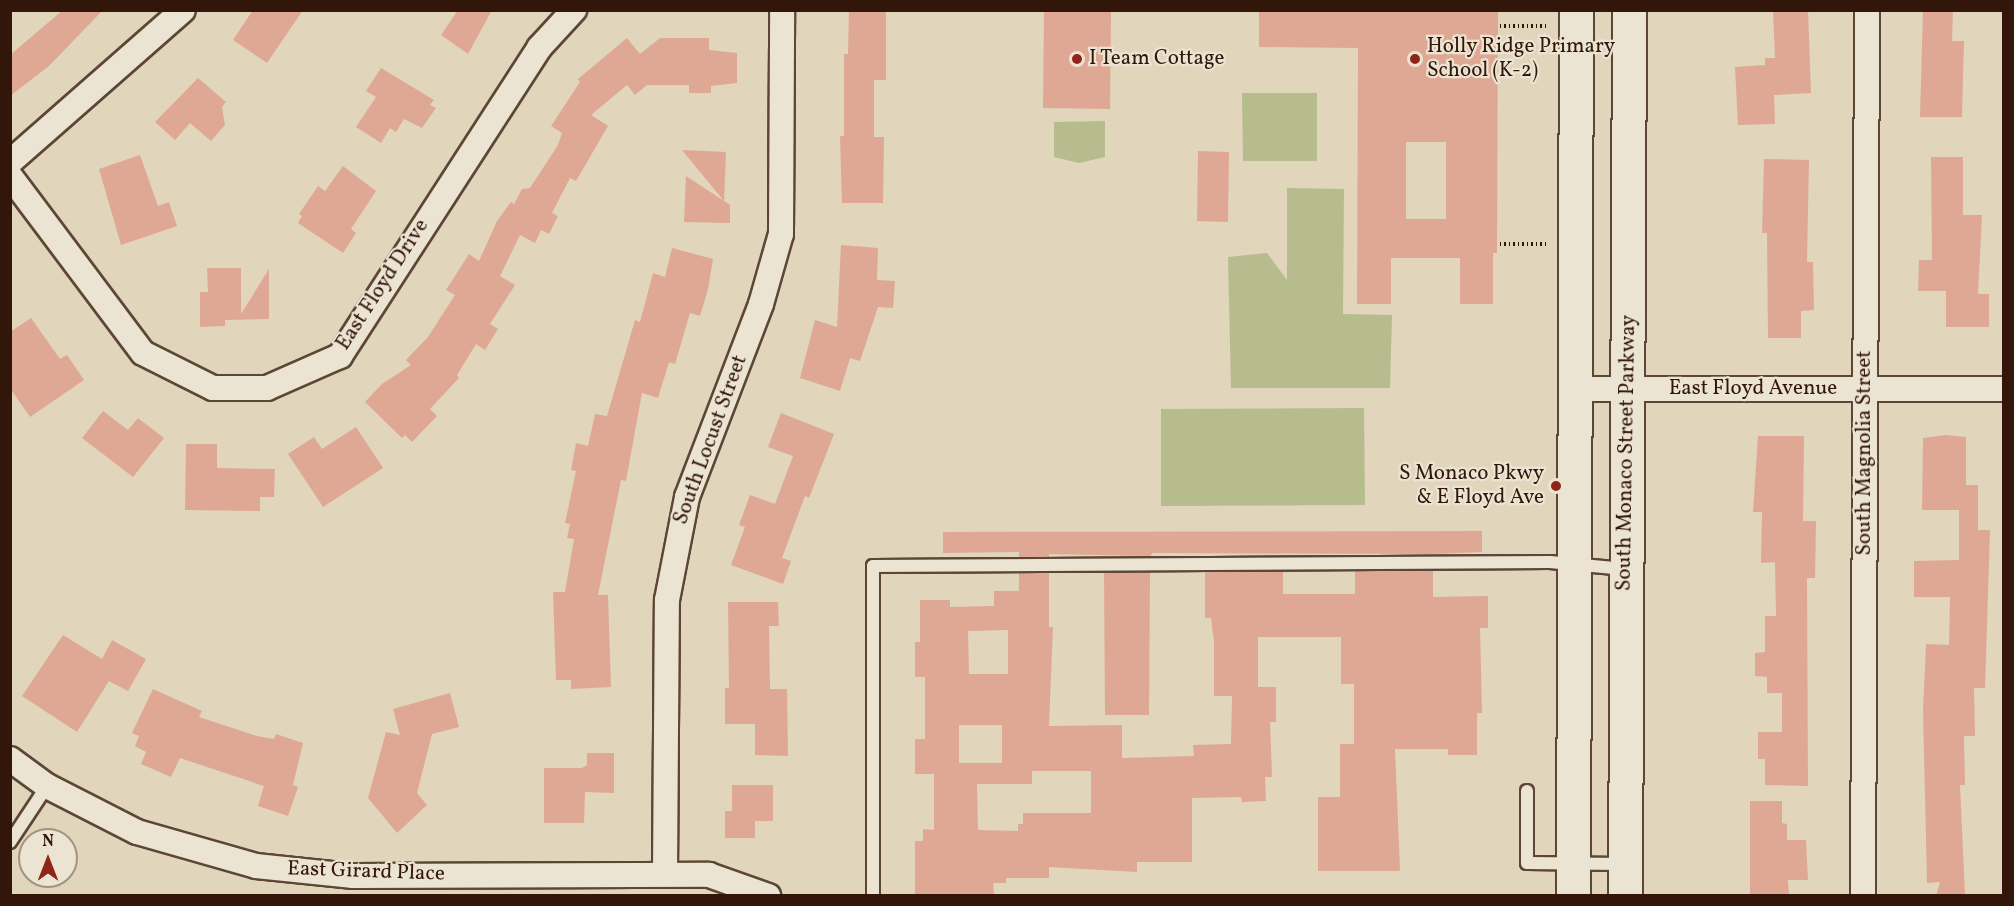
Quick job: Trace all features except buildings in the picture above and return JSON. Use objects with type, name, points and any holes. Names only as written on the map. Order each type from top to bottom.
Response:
[{"type":"main road","name":"South Monaco Street Parkway","points":[[1625,880],[1629,10]]},
{"type":"main road","points":[[1565,18],[1575,389],[1573,896]]},
{"type":"street","points":[[10,162],[183,10]]},
{"type":"street","name":"East Floyd Drive","points":[[10,176],[143,353],[213,388],[267,388],[340,356],[539,48],[574,10]]},
{"type":"street","name":"South Locust Street","points":[[664,874],[667,600],[687,497],[761,304],[781,234],[783,10]]},
{"type":"street","name":"South Magnolia Street","points":[[1863,896],[1867,10]]},
{"type":"street","name":"East Floyd Avenue","points":[[1575,389],[2004,389]]},
{"type":"street","name":"East Girard Place","points":[[10,759],[47,786],[137,832],[223,858],[283,870],[352,876],[664,874]]},
{"type":"street","points":[[664,874],[710,875],[768,896]]},
{"type":"lane","points":[[873,896],[873,566],[1576,565],[1626,569]]},
{"type":"lane","points":[[10,842],[47,786]]},
{"type":"lane","points":[[1527,791],[1527,863],[1574,863],[1625,880]]},
{"type":"path","points":[[1500,26],[1565,18]]},
{"type":"path","points":[[1500,244],[1554,244]]},
{"type":"green space","points":[[1242,93],[1317,93],[1317,161],[1243,161]]},
{"type":"green space","points":[[1105,121],[1105,157],[1079,163],[1054,157],[1054,122]]},
{"type":"green space","points":[[1287,188],[1344,189],[1343,314],[1392,315],[1390,388],[1231,388],[1228,257],[1267,253],[1287,280]]},
{"type":"green space","points":[[1364,408],[1365,505],[1161,506],[1161,409]]},
{"type":"place","name":"I Team Cottage","points":[[1077,59]]},
{"type":"place","name":"Holly Ridge Primary School (K-2)","points":[[1415,59]]},
{"type":"place","name":"S Monaco Pkwy & E Floyd Ave","points":[[1556,486]]}]
